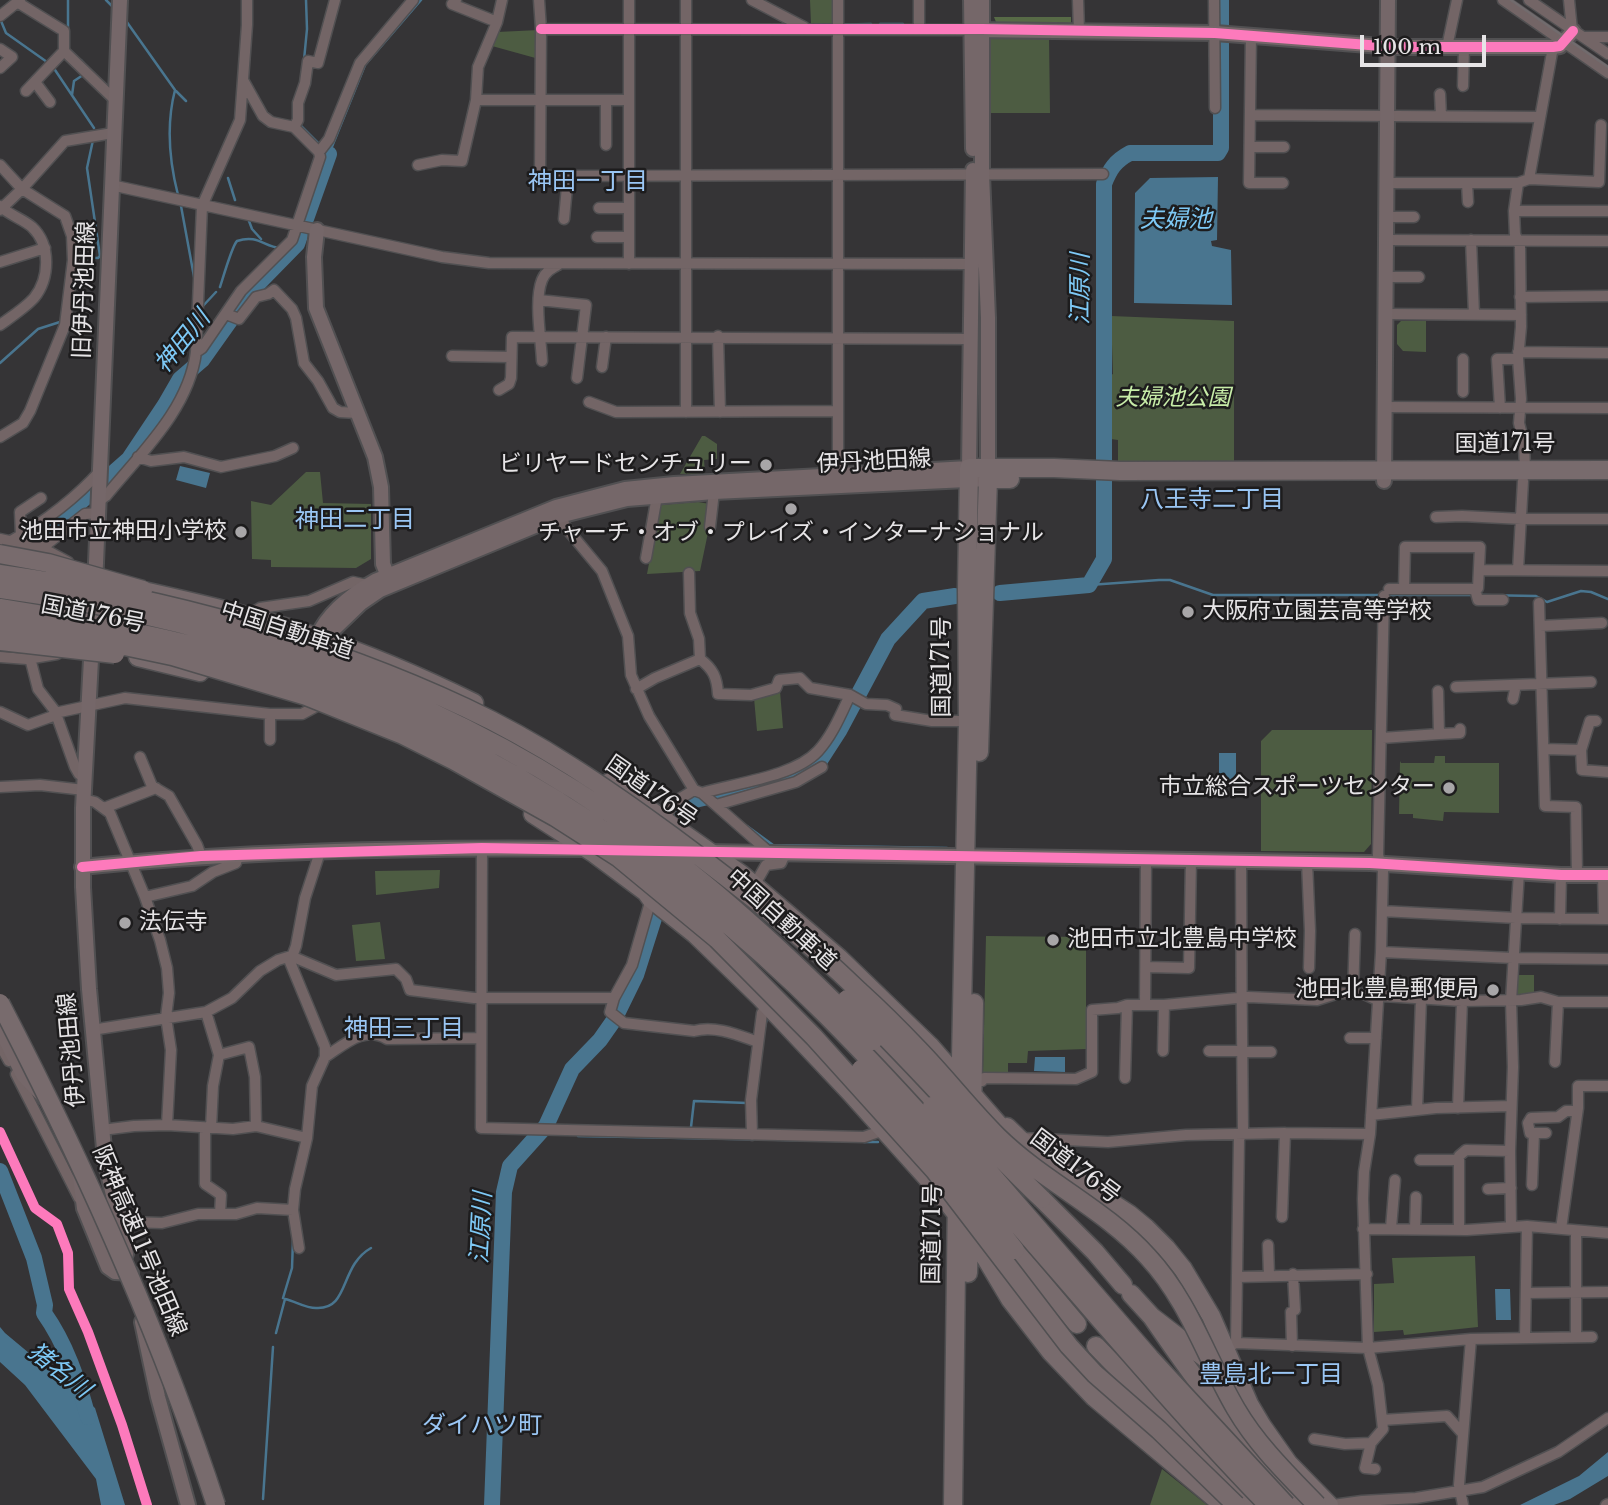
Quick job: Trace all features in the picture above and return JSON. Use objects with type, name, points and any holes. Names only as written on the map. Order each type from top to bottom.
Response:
[{"type":"highway","name":"国道171号","points":[[1524,476],[1608,470]]},
{"type":"highway","name":"国道171号","points":[[964,1505],[974,1089],[968,721],[969,474],[1120,471],[1524,476],[1608,480]]},
{"type":"highway","name":"国道171号","points":[[953,1505],[957,1214],[974,1089],[961,1038],[988,473]]},
{"type":"highway","points":[[9,542],[48,563],[312,640]]},
{"type":"highway","points":[[0,564],[95,575],[247,616],[419,677],[526,729],[664,818],[756,886],[839,958],[1042,1158],[1129,1214],[1146,1228],[1183,1269],[1231,1345],[1230,1378]]},
{"type":"highway","name":"国道176号","points":[[0,574],[194,611],[312,640],[469,709],[523,738],[632,807],[739,887],[800,937],[859,990],[919,1050],[1013,1152],[1110,1222],[1148,1256],[1179,1298],[1230,1378],[1259,1442],[1317,1505]]},
{"type":"highway","name":"中国自動車道","points":[[0,589],[128,611],[311,661],[467,728],[521,757],[604,809],[678,873],[797,965],[873,1041],[1150,1358],[1286,1505]]},
{"type":"highway","name":"中国自動車道","points":[[0,608],[185,643],[357,698],[414,722],[507,770],[678,873],[729,926],[779,970],[862,1051],[1149,1376],[1268,1505]]},
{"type":"highway","name":"国道176号","points":[[0,623],[135,648],[280,687],[403,735],[555,817],[619,858],[716,939],[768,990],[895,1124],[962,1206],[1045,1317],[1095,1374],[1160,1430],[1236,1505]]},
{"type":"highway","points":[[0,633],[162,663],[315,707],[450,767],[588,849],[680,920],[753,989],[884,1130],[957,1214],[1028,1324],[1094,1397],[1223,1505]]},
{"type":"highway","points":[[0,641],[146,658],[280,687]]},
{"type":"highway","points":[[678,873],[844,995],[912,1062],[995,1154],[1095,1252],[1152,1317],[1208,1398],[1267,1467],[1305,1505]]},
{"type":"highway","points":[[678,873],[853,1060],[964,1185],[1091,1341],[1251,1505]]},
{"type":"highway","name":"阪神高速11号池田線","points":[[0,1003],[78,1159],[119,1252],[166,1366],[216,1505]]},
{"type":"highway","name":"阪神高速11号池田線","points":[[0,1028],[73,1177],[130,1305],[204,1505]]},
{"type":"highway","points":[[930,1046],[950,1045],[961,1038]]},
{"type":"highway","points":[[974,1089],[1004,1132],[1032,1157],[1099,1202],[1156,1249],[1189,1294],[1230,1378],[1288,1463],[1333,1504]]},
{"type":"highway","points":[[985,1255],[1045,1332],[1090,1382],[1135,1422],[1218,1487]]},
{"type":"highway","points":[[1152,1317],[1230,1378]]},
{"type":"highway","points":[[1091,1341],[1112,1371],[1123,1410],[1134,1431]]},
{"type":"street","name":"旧伊丹池田線","points":[[95,575],[120,0]]},
{"type":"street","points":[[195,361],[202,206],[240,120],[247,0]]},
{"type":"street","points":[[295,127],[298,120],[298,103],[306,83],[308,61],[318,63],[335,0]]},
{"type":"street","points":[[37,546],[85,514],[106,496],[177,407],[202,348],[230,315],[242,292],[286,249],[299,226],[322,149],[360,63],[413,0]]},
{"type":"street","points":[[456,0],[452,4],[497,22]]},
{"type":"street","points":[[418,165],[442,160],[463,161],[476,100],[478,68],[497,22],[502,0]]},
{"type":"street","points":[[539,0],[540,176],[1103,174]]},
{"type":"street","points":[[629,0],[629,264]]},
{"type":"street","points":[[686,0],[686,412]]},
{"type":"street","points":[[752,0],[808,29]]},
{"type":"street","points":[[838,0],[838,474]]},
{"type":"street","points":[[919,0],[919,29]]},
{"type":"street","points":[[971,0],[977,29]]},
{"type":"street","points":[[982,0],[977,29],[978,174],[986,264],[988,473]]},
{"type":"street","points":[[1078,0],[1079,32]]},
{"type":"street","points":[[1214,0],[1219,34],[1215,108]]},
{"type":"street","points":[[1384,475],[1388,0]]},
{"type":"street","points":[[1447,47],[1457,0]]},
{"type":"street","points":[[1503,0],[1569,37],[1608,54]]},
{"type":"street","points":[[1529,0],[1608,74]]},
{"type":"street","points":[[1529,179],[1541,117],[1569,37],[1569,0]]},
{"type":"street","points":[[0,16],[19,1],[64,31],[64,51],[115,100]]},
{"type":"street","points":[[541,29],[977,29],[1251,35],[1387,46],[1447,47],[1569,37],[1608,37]]},
{"type":"street","points":[[1251,35],[1249,183],[1283,183]]},
{"type":"street","points":[[1463,86],[1464,47]]},
{"type":"street","points":[[0,48],[12,57],[0,68]]},
{"type":"street","points":[[26,91],[64,51]]},
{"type":"street","points":[[243,80],[265,119],[295,127],[322,149]]},
{"type":"street","points":[[35,82],[50,102]]},
{"type":"street","points":[[1440,94],[1441,117]]},
{"type":"street","points":[[476,100],[629,100]]},
{"type":"street","points":[[606,100],[606,145]]},
{"type":"street","points":[[1251,115],[1541,117]]},
{"type":"street","points":[[1386,183],[1518,183],[1529,179],[1599,183],[1601,125]]},
{"type":"street","points":[[0,325],[32,300],[40,290],[47,262],[39,235],[30,226],[1,208],[65,141],[113,133]]},
{"type":"street","points":[[1250,147],[1284,147]]},
{"type":"street","points":[[0,165],[22,189],[67,217],[72,229],[73,260],[65,325],[28,415],[23,423],[0,437]]},
{"type":"street","points":[[969,474],[971,264],[978,174]]},
{"type":"street","points":[[564,219],[568,176]]},
{"type":"street","points":[[1467,183],[1468,202]]},
{"type":"street","points":[[1518,183],[1514,211],[1516,240],[1520,247],[1519,423],[1524,443],[1518,570]]},
{"type":"street","points":[[111,185],[442,257],[489,263],[986,264]]},
{"type":"street","points":[[600,208],[629,208]]},
{"type":"street","points":[[1514,211],[1608,211]]},
{"type":"street","points":[[1386,217],[1414,217]]},
{"type":"street","points":[[315,230],[316,308],[376,457],[381,487],[383,564],[389,580]]},
{"type":"street","points":[[597,237],[629,237]]},
{"type":"street","points":[[1386,240],[1608,241]]},
{"type":"street","points":[[1471,240],[1474,314]]},
{"type":"street","points":[[0,262],[44,248]]},
{"type":"street","points":[[542,361],[539,300],[541,282],[547,272],[559,264]]},
{"type":"street","points":[[1385,277],[1419,277]]},
{"type":"street","points":[[230,315],[239,319],[256,297],[274,290],[292,309],[304,363],[333,408],[340,412],[357,413]]},
{"type":"street","points":[[1520,297],[1608,296]]},
{"type":"street","points":[[539,300],[586,305],[577,378]]},
{"type":"street","points":[[1385,314],[1521,315]]},
{"type":"street","points":[[718,336],[720,412]]},
{"type":"street","points":[[499,390],[509,384],[512,337],[969,339]]},
{"type":"street","points":[[602,368],[606,337]]},
{"type":"street","points":[[1500,408],[1497,359],[1608,352]]},
{"type":"street","points":[[452,356],[511,357]]},
{"type":"street","points":[[1463,359],[1463,400]]},
{"type":"street","points":[[1384,407],[1463,400],[1500,408],[1608,408]]},
{"type":"street","points":[[589,402],[616,412],[838,411]]},
{"type":"street","points":[[138,457],[151,461],[184,457],[221,467],[275,456],[293,448]]},
{"type":"street","points":[[9,542],[40,525],[100,474]]},
{"type":"street","name":"伊丹池田線","points":[[312,640],[324,622],[367,585],[389,580],[557,512],[625,489],[838,474],[969,474]]},
{"type":"street","name":"伊丹池田線","points":[[557,512],[657,496],[941,482],[969,474]]},
{"type":"street","points":[[941,482],[959,491],[968,508]]},
{"type":"street","points":[[710,527],[714,492]]},
{"type":"street","points":[[646,558],[657,496]]},
{"type":"street","points":[[9,542],[20,512],[41,498]]},
{"type":"street","points":[[557,512],[567,529],[602,571],[628,636],[631,675],[649,716],[699,792],[778,854],[780,863],[766,865],[758,878]]},
{"type":"street","points":[[1436,517],[1608,519]]},
{"type":"street","points":[[9,542],[37,546],[95,575]]},
{"type":"street","points":[[1375,1469],[1365,1468],[1371,1443],[1383,1429],[1378,1385],[1368,1348],[1367,1274],[1363,1229],[1364,1172],[1370,1134],[1381,952],[1383,871],[1378,855],[1387,592],[1404,589],[1478,588],[1480,547],[1405,547],[1404,589]]},
{"type":"street","points":[[1480,570],[1608,571]]},
{"type":"street","points":[[689,573],[690,614],[699,639],[700,659],[717,678],[718,694],[751,695],[776,688],[779,680],[800,678],[810,688],[850,695],[866,704],[887,705],[896,709],[895,715],[932,721],[968,721]]},
{"type":"street","name":"伊丹池田線","points":[[95,575],[82,867],[102,1130],[105,1159],[158,1397],[188,1505]]},
{"type":"street","name":"伊丹池田線","points":[[256,688],[312,640],[334,629],[389,580]]},
{"type":"street","points":[[247,616],[260,608],[309,601],[353,582],[367,585]]},
{"type":"street","points":[[1475,589],[1478,600],[1503,600]]},
{"type":"street","points":[[1539,603],[1545,806],[1576,807],[1577,875]]},
{"type":"street","points":[[1540,626],[1602,623]]},
{"type":"street","points":[[0,657],[30,658],[92,649]]},
{"type":"street","points":[[30,658],[39,692],[55,714],[84,788],[114,821],[160,940],[167,968],[169,993],[166,1017],[171,1050],[167,1125]]},
{"type":"street","points":[[636,690],[655,678],[700,659]]},
{"type":"street","points":[[1456,687],[1591,682]]},
{"type":"street","points":[[1513,699],[1516,685]]},
{"type":"street","points":[[1438,691],[1439,734]]},
{"type":"street","points":[[664,818],[676,801],[699,792],[784,771],[806,761],[827,740],[850,695]]},
{"type":"street","points":[[0,712],[28,725],[55,714],[125,698],[270,714],[302,714],[315,707]]},
{"type":"street","points":[[270,714],[270,740]]},
{"type":"street","points":[[1596,721],[1590,721],[1581,750],[1582,770],[1608,772]]},
{"type":"street","points":[[1382,738],[1460,733],[1460,729]]},
{"type":"street","points":[[1544,749],[1581,750]]},
{"type":"street","points":[[140,757],[152,786],[169,796],[201,856]]},
{"type":"street","points":[[714,803],[796,782],[822,767]]},
{"type":"street","points":[[0,787],[40,785],[84,788]]},
{"type":"street","points":[[104,808],[156,788]]},
{"type":"street","points":[[481,848],[481,1128],[864,1137],[884,1130]]},
{"type":"street","points":[[82,867],[201,856],[481,848],[1380,863],[1560,875],[1606,875],[1606,919],[1516,918],[1382,911]]},
{"type":"street","points":[[299,1248],[293,1210],[295,1189],[307,1138],[312,1086],[325,1057],[325,1047],[290,962],[296,946],[305,898],[320,852]]},
{"type":"street","points":[[145,897],[192,886],[214,872],[236,863],[238,855]]},
{"type":"street","points":[[1145,1004],[1146,860]]},
{"type":"street","points":[[1146,967],[1189,968],[1191,860]]},
{"type":"street","points":[[1241,861],[1243,1129],[1238,1277],[1231,1345],[1262,1411],[1280,1441],[1333,1504],[1416,1498],[1483,1487],[1558,1452],[1608,1418]]},
{"type":"street","points":[[1307,862],[1309,968]]},
{"type":"street","points":[[1511,1226],[1511,1001],[1519,872]]},
{"type":"street","points":[[1560,875],[1560,919]]},
{"type":"street","points":[[651,899],[632,965],[610,1010],[615,1017],[624,1023],[694,1031],[705,1028],[758,1042]]},
{"type":"street","points":[[755,906],[765,978]]},
{"type":"street","points":[[1353,993],[1355,934]]},
{"type":"street","points":[[1381,952],[1608,959]]},
{"type":"street","points":[[93,1030],[206,1012],[232,998],[260,971],[291,956],[336,975],[396,968],[406,979],[410,990],[482,998],[614,998]]},
{"type":"street","points":[[974,1089],[984,1077],[1076,1079],[1092,1072],[1092,1010],[1118,1009],[1127,1005],[1164,1005],[1242,998],[1317,1000],[1339,993],[1353,993],[1374,999],[1511,1001],[1541,997],[1558,1002],[1608,1002]]},
{"type":"street","points":[[1417,1110],[1421,999]]},
{"type":"street","points":[[1458,1108],[1462,1001]]},
{"type":"street","points":[[1556,1062],[1558,1002]]},
{"type":"street","points":[[1125,1078],[1127,1005]]},
{"type":"street","points":[[1163,1051],[1164,1005]]},
{"type":"street","points":[[206,1012],[219,1055],[208,1128],[205,1184],[221,1195],[220,1214]]},
{"type":"street","points":[[752,1135],[751,1100],[762,1013]]},
{"type":"street","points":[[0,1028],[23,1076],[56,1111],[79,1166],[84,1208]]},
{"type":"street","points":[[325,1057],[349,1039],[377,1034],[387,1039],[481,1038]]},
{"type":"street","points":[[1350,1038],[1376,1038]]},
{"type":"street","points":[[0,1045],[40,1118],[84,1208],[108,1267],[115,1272],[131,1273]]},
{"type":"street","points":[[219,1055],[248,1047],[255,1077],[256,1126]]},
{"type":"street","points":[[1209,1051],[1271,1052]]},
{"type":"street","points":[[1561,1229],[1578,1086],[1608,1086]]},
{"type":"street","points":[[1371,1115],[1511,1106]]},
{"type":"street","points":[[1546,1133],[1530,1133],[1528,1129],[1531,1118],[1558,1117],[1566,1111],[1576,1111]]},
{"type":"street","points":[[102,1130],[167,1125],[233,1129],[256,1126],[307,1138]]},
{"type":"street","points":[[1282,1217],[1285,1133]]},
{"type":"street","points":[[1532,1185],[1534,1133]]},
{"type":"street","points":[[1020,1138],[1108,1142],[1241,1134],[1370,1134]]},
{"type":"street","points":[[1458,1229],[1459,1156],[1466,1150],[1510,1151]]},
{"type":"street","points":[[1420,1160],[1458,1160]]},
{"type":"street","points":[[1391,1228],[1395,1180]]},
{"type":"street","points":[[1488,1189],[1511,1188]]},
{"type":"street","points":[[1415,1229],[1416,1197]]},
{"type":"street","points":[[119,1225],[130,1222],[162,1223],[198,1214],[236,1214],[257,1208],[293,1210]]},
{"type":"street","points":[[1363,1229],[1475,1230],[1527,1226],[1607,1233],[1608,1221]]},
{"type":"street","points":[[1525,1337],[1527,1226]]},
{"type":"street","points":[[1576,1231],[1576,1337]]},
{"type":"street","points":[[1268,1245],[1269,1275]]},
{"type":"street","points":[[1292,1346],[1293,1274]]},
{"type":"street","points":[[1238,1277],[1367,1274]]},
{"type":"street","points":[[1527,1293],[1608,1292]]},
{"type":"street","points":[[1231,1345],[1368,1348],[1471,1339],[1592,1337]]},
{"type":"street","points":[[1463,1505],[1460,1490],[1471,1339]]},
{"type":"street","points":[[1094,1397],[1122,1430],[1213,1505]]},
{"type":"street","points":[[1382,1420],[1447,1416],[1463,1434]]},
{"type":"street","points":[[1314,1439],[1345,1444],[1371,1443]]},
{"type":"green space","points":[[810,0],[835,0],[835,23],[811,24]]},
{"type":"green space","points":[[994,17],[1071,17],[1071,23],[996,22]]},
{"type":"green space","points":[[539,30],[539,59],[492,46],[497,32]]},
{"type":"green space","points":[[989,36],[1049,36],[1050,113],[989,113]]},
{"type":"green space","name":"夫婦池公園","points":[[1111,316],[1234,321],[1234,461],[1118,462],[1118,440],[1111,439]]},
{"type":"green space","points":[[1401,321],[1426,321],[1426,352],[1403,351],[1397,344],[1397,325]]},
{"type":"green space","points":[[702,436],[717,444],[717,459],[704,460],[705,473],[680,474]]},
{"type":"green space","points":[[306,472],[320,472],[323,503],[371,504],[371,559],[356,568],[271,567],[271,560],[252,559],[251,501],[271,505]]},
{"type":"green space","points":[[698,502],[710,504],[709,528],[700,571],[647,574],[660,505]]},
{"type":"green space","points":[[780,691],[783,728],[757,731],[754,698]]},
{"type":"green space","points":[[1272,730],[1372,730],[1371,844],[1364,852],[1261,851],[1261,741]]},
{"type":"green space","name":"市立総合スポーツセンター","points":[[1435,756],[1445,756],[1445,763],[1499,763],[1499,813],[1444,812],[1443,821],[1413,818],[1413,814],[1399,814],[1400,761],[1434,763]]},
{"type":"green space","points":[[440,870],[439,888],[376,895],[375,871]]},
{"type":"green space","points":[[380,922],[385,959],[356,961],[352,925]]},
{"type":"green space","points":[[986,936],[1086,937],[1086,1049],[1028,1051],[1027,1063],[1008,1063],[1008,1073],[983,1073]]},
{"type":"green space","points":[[1516,975],[1534,975],[1534,994],[1517,997],[1515,995]]},
{"type":"green space","points":[[1475,1256],[1478,1327],[1404,1335],[1403,1330],[1374,1332],[1374,1284],[1394,1283],[1392,1258]]},
{"type":"green space","points":[[1162,1469],[1207,1505],[1150,1505]]},
{"type":"water","name":"夫婦池","points":[[1218,177],[1217,240],[1211,241],[1212,246],[1231,250],[1232,305],[1134,303],[1135,193],[1150,178]]},
{"type":"water","points":[[180,466],[210,473],[206,488],[176,480]]},
{"type":"water","points":[[1219,753],[1236,753],[1236,784],[1219,784]]},
{"type":"water","points":[[1035,1057],[1065,1057],[1065,1072],[1034,1071]]},
{"type":"water","points":[[1495,1289],[1510,1289],[1511,1320],[1496,1320]]},
{"type":"water","name":"猪名川","points":[[0,1327],[95,1408],[125,1505],[101,1505],[96,1479],[25,1385],[0,1362]]},
{"type":"water","points":[[1608,1452],[1608,1476],[1570,1499],[1554,1505],[1520,1505],[1579,1476]]},
{"type":"waterway","points":[[68,0],[68,28]]},
{"type":"waterway","points":[[106,0],[112,6]]},
{"type":"waterway","name":"神田川","points":[[304,60],[306,0]]},
{"type":"waterway","points":[[299,124],[329,154],[365,65],[421,0]]},
{"type":"waterway","name":"江原川","points":[[1000,593],[1089,585],[1104,559],[1104,184],[1114,166],[1130,153],[1218,153],[1221,148],[1221,0]]},
{"type":"waterway","points":[[124,18],[175,90],[170,116],[170,142],[178,195]]},
{"type":"waterway","points":[[1,21],[6,33],[47,62]]},
{"type":"waterway","points":[[815,25],[871,24]]},
{"type":"waterway","points":[[880,24],[903,24]]},
{"type":"waterway","points":[[81,60],[88,68]]},
{"type":"waterway","points":[[53,67],[94,128]]},
{"type":"waterway","points":[[72,95],[74,81],[83,75]]},
{"type":"waterway","points":[[176,91],[186,101]]},
{"type":"waterway","points":[[75,257],[100,256],[87,168],[93,140]]},
{"type":"waterway","name":"神田川","points":[[8,550],[60,520],[129,459],[180,379],[202,360],[251,291],[297,244],[329,154]]},
{"type":"waterway","points":[[228,178],[235,200]]},
{"type":"waterway","points":[[181,206],[195,282]]},
{"type":"waterway","points":[[249,221],[261,239]]},
{"type":"waterway","points":[[220,287],[237,241],[250,239],[280,248]]},
{"type":"waterway","points":[[202,307],[216,292]]},
{"type":"waterway","points":[[191,355],[193,313]]},
{"type":"waterway","points":[[0,363],[38,329],[63,321]]},
{"type":"waterway","points":[[1089,585],[1170,580],[1213,595],[1473,595]]},
{"type":"waterway","points":[[1480,595],[1536,596],[1547,602],[1581,591],[1608,599]]},
{"type":"waterway","name":"江原川","points":[[674,817],[680,807],[691,801],[798,775],[819,762],[839,731],[888,639],[923,601],[955,596]]},
{"type":"waterway","points":[[747,826],[773,845],[947,848]]},
{"type":"waterway","name":"江原川","points":[[492,1505],[504,1192],[510,1166],[546,1126],[572,1069],[600,1040],[614,1020],[636,975],[656,912]]},
{"type":"waterway","points":[[762,1041],[767,1017]]},
{"type":"waterway","points":[[691,1127],[694,1101],[747,1103]]},
{"type":"waterway","name":"江原川","points":[[539,1135],[544,1135]]},
{"type":"waterway","points":[[578,1136],[840,1141]]},
{"type":"waterway","points":[[864,1142],[878,1142]]},
{"type":"waterway","name":"神田川","points":[[0,1171],[34,1258],[45,1305],[44,1313],[59,1337],[88,1417]]},
{"type":"waterway","points":[[283,1298],[292,1268],[293,1240]]},
{"type":"waterway","points":[[276,1333],[285,1299],[312,1308],[327,1307],[340,1295],[354,1265],[371,1248]]},
{"type":"waterway","points":[[263,1499],[273,1347]]},
{"type":"railway","points":[[1511,0],[1608,67]]},
{"type":"cycle path","points":[[541,29],[982,29],[1215,33],[1394,47],[1553,47],[1560,46],[1573,31]]},
{"type":"cycle path","points":[[82,867],[201,856],[482,848],[1370,863],[1561,875],[1608,875]]},
{"type":"cycle path","points":[[0,1132],[35,1208],[57,1224],[68,1253],[69,1289],[122,1425],[147,1505]]},
{"type":"place","name":"ビリヤードセンチュリー","points":[[766,465]]},
{"type":"place","name":"チャーチ・オブ・プレイズ・インターナショナル","points":[[791,509]]},
{"type":"place","name":"池田市立神田小学校","points":[[241,532]]},
{"type":"place","name":"大阪府立園芸高等学校","points":[[1188,612]]},
{"type":"place","name":"市立総合スポーツセンター","points":[[1449,788]]},
{"type":"place","name":"法伝寺","points":[[125,923]]},
{"type":"place","name":"池田市立北豊島中学校","points":[[1053,940]]},
{"type":"place","name":"池田北豊島郵便局","points":[[1493,990]]},
{"type":"district","name":"神田一丁目","points":[[588,182]]},
{"type":"district","name":"八王寺二丁目","points":[[1212,500]]},
{"type":"district","name":"神田二丁目","points":[[355,520]]},
{"type":"district","name":"神田三丁目","points":[[404,1029]]},
{"type":"district","name":"豊島北一丁目","points":[[1271,1375]]},
{"type":"district","name":"ダイハツ町","points":[[482,1426]]}]
